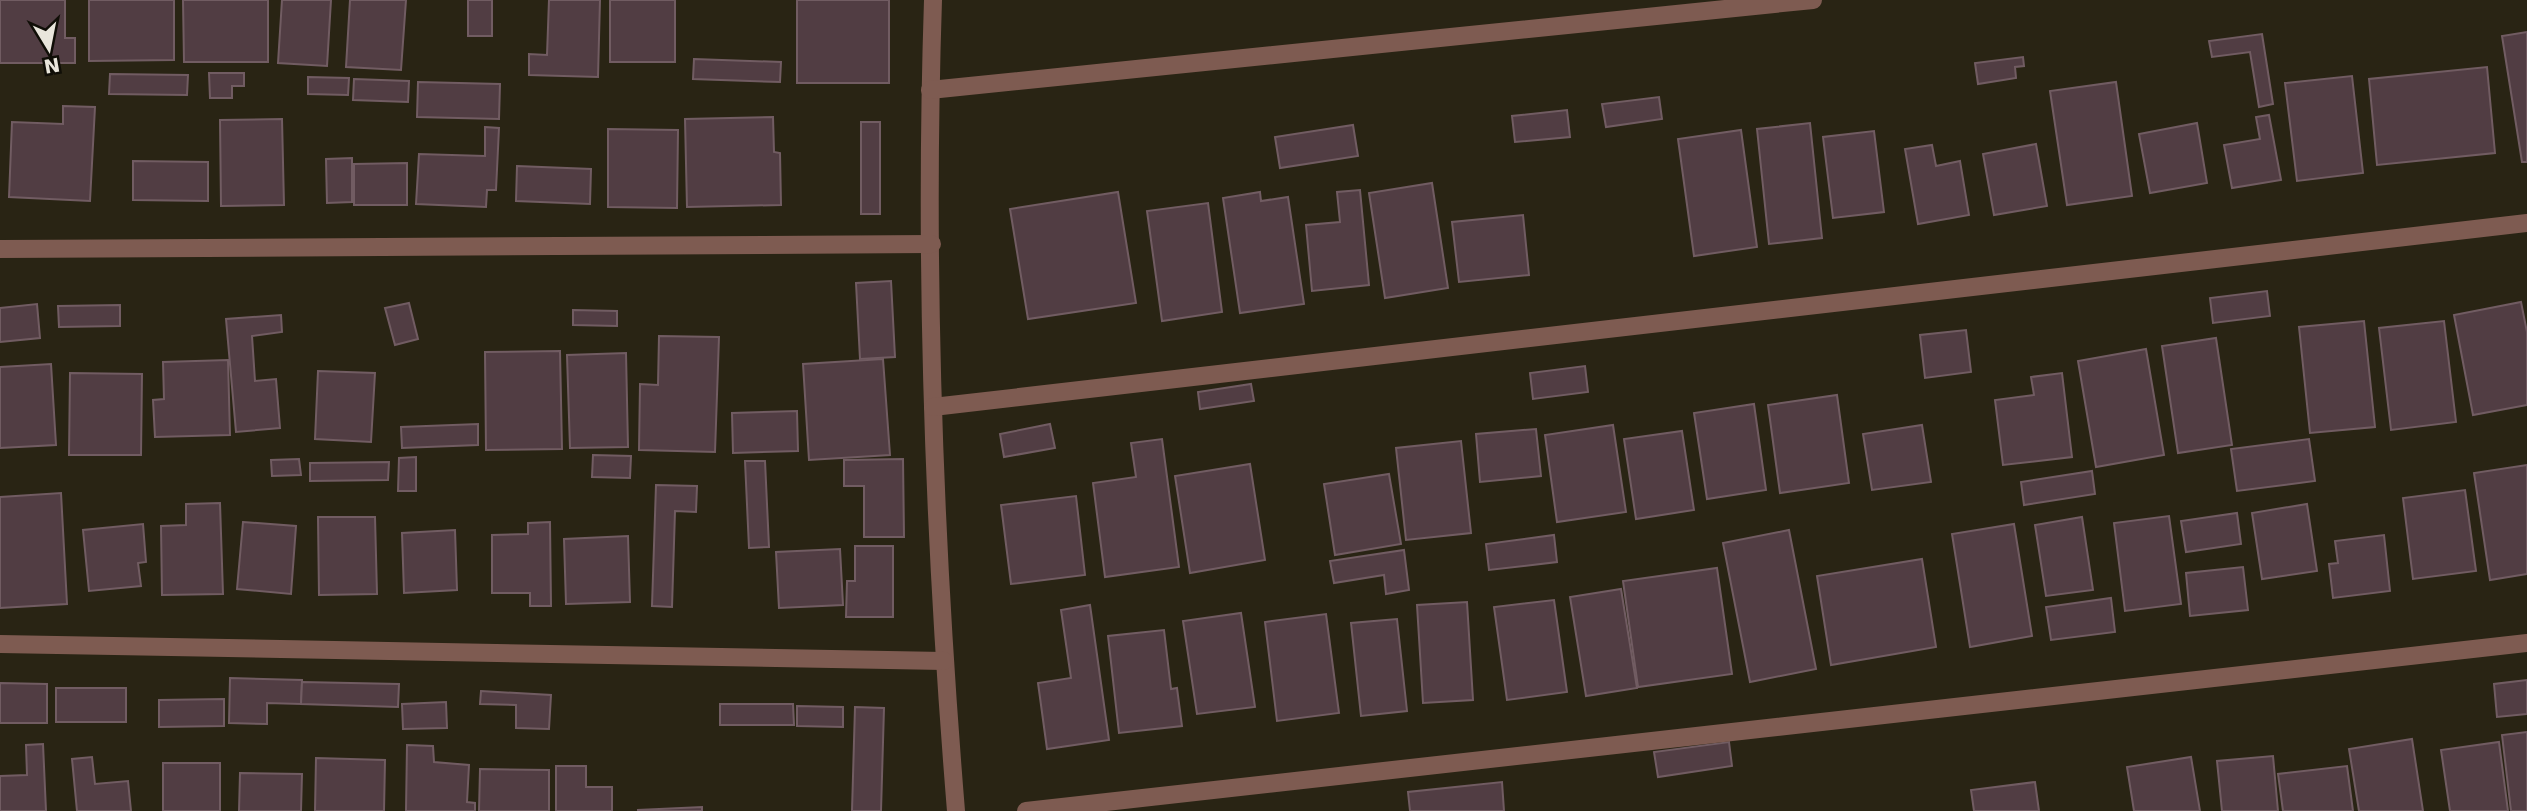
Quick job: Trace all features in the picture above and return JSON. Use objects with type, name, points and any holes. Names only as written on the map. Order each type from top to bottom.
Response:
[{"type":"street","points":[[933,0],[930,90],[933,407],[944,661],[956,811]]},
{"type":"street","points":[[930,90],[1723,5],[1814,0]]},
{"type":"street","points":[[933,407],[2527,223]]},
{"type":"street","points":[[0,249],[932,244]]},
{"type":"street","points":[[1026,811],[2527,643]]},
{"type":"street","points":[[0,644],[944,661]]},
{"type":"building","points":[[0,0],[65,0],[65,38],[75,38],[75,63],[0,63]]},
{"type":"building","points":[[89,0],[174,0],[174,60],[89,61]]},
{"type":"building","points":[[183,0],[268,0],[268,62],[184,62]]},
{"type":"building","points":[[282,0],[331,0],[327,66],[278,63]]},
{"type":"building","points":[[350,0],[406,0],[401,70],[346,67]]},
{"type":"building","points":[[468,0],[492,0],[492,36],[468,36]]},
{"type":"building","points":[[549,0],[600,0],[598,77],[529,75],[529,54],[547,55]]},
{"type":"building","points":[[610,0],[675,0],[675,62],[610,62]]},
{"type":"building","points":[[797,0],[889,0],[889,83],[797,83]]},
{"type":"building","points":[[2527,32],[2527,162],[2522,162],[2502,36]]},
{"type":"building","points":[[2262,34],[2273,104],[2259,107],[2250,52],[2212,57],[2209,41]]},
{"type":"building","points":[[2023,57],[2024,66],[2015,67],[2016,78],[1978,84],[1975,63]]},
{"type":"building","points":[[694,59],[781,62],[780,82],[693,79]]},
{"type":"building","points":[[2487,67],[2495,153],[2377,165],[2369,79]]},
{"type":"building","points":[[209,73],[244,73],[244,86],[232,86],[232,98],[210,98]]},
{"type":"building","points":[[110,74],[188,75],[187,95],[109,94]]},
{"type":"building","points":[[2352,76],[2363,173],[2297,181],[2285,83]]},
{"type":"building","points":[[308,77],[349,78],[348,95],[308,94]]},
{"type":"building","points":[[354,79],[409,81],[408,102],[353,100]]},
{"type":"building","points":[[418,82],[500,84],[499,119],[417,117]]},
{"type":"building","points":[[2116,82],[2132,196],[2067,205],[2050,91]]},
{"type":"building","points":[[1659,97],[1662,119],[1606,127],[1602,104]]},
{"type":"building","points":[[63,106],[95,107],[90,201],[9,197],[12,122],[63,124]]},
{"type":"building","points":[[1567,110],[1570,137],[1515,142],[1512,116]]},
{"type":"building","points":[[2269,115],[2281,180],[2232,188],[2224,145],[2260,139],[2256,117]]},
{"type":"building","points":[[773,117],[774,152],[780,153],[781,205],[687,207],[685,119]]},
{"type":"building","points":[[282,119],[284,205],[221,206],[220,120]]},
{"type":"building","points":[[861,122],[880,122],[880,214],[861,214]]},
{"type":"building","points":[[1810,123],[1822,238],[1769,244],[1757,129]]},
{"type":"building","points":[[2197,123],[2207,183],[2150,193],[2139,134]]},
{"type":"building","points":[[1353,125],[1358,156],[1280,168],[1275,137]]},
{"type":"building","points":[[485,127],[499,128],[496,190],[487,190],[486,207],[416,204],[419,154],[485,156]]},
{"type":"building","points":[[608,129],[678,130],[677,208],[608,207]]},
{"type":"building","points":[[1741,130],[1757,247],[1694,256],[1678,139]]},
{"type":"building","points":[[1874,131],[1884,212],[1833,218],[1823,137]]},
{"type":"building","points":[[2036,144],[2047,206],[1994,215],[1983,154]]},
{"type":"building","points":[[1932,145],[1936,166],[1960,161],[1969,215],[1918,224],[1905,149]]},
{"type":"building","points":[[352,158],[352,202],[327,203],[326,159]]},
{"type":"building","points":[[133,161],[208,162],[208,201],[133,200]]},
{"type":"building","points":[[407,163],[407,205],[354,205],[354,164]]},
{"type":"building","points":[[517,166],[591,169],[590,204],[516,201]]},
{"type":"building","points":[[1432,183],[1448,288],[1385,298],[1369,193]]},
{"type":"building","points":[[1360,190],[1369,285],[1312,291],[1306,225],[1340,222],[1337,192]]},
{"type":"building","points":[[1118,192],[1136,303],[1028,319],[1010,209]]},
{"type":"building","points":[[1260,192],[1261,201],[1288,197],[1304,304],[1240,313],[1223,198]]},
{"type":"building","points":[[1208,203],[1222,312],[1162,321],[1147,211]]},
{"type":"building","points":[[1523,215],[1529,275],[1459,282],[1452,222]]},
{"type":"building","points":[[891,281],[895,357],[860,359],[856,283]]},
{"type":"building","points":[[2267,291],[2270,316],[2213,323],[2210,298]]},
{"type":"building","points":[[2521,302],[2527,332],[2527,405],[2473,415],[2454,315]]},
{"type":"building","points":[[409,303],[418,339],[395,345],[385,308]]},
{"type":"building","points":[[37,304],[40,338],[0,342],[0,308]]},
{"type":"building","points":[[120,305],[120,326],[59,327],[58,306]]},
{"type":"building","points":[[573,310],[617,311],[617,326],[573,325]]},
{"type":"building","points":[[281,315],[282,332],[252,336],[255,381],[276,379],[280,428],[236,432],[226,319]]},
{"type":"building","points":[[2364,321],[2375,427],[2310,433],[2299,327]]},
{"type":"building","points":[[2444,321],[2456,422],[2391,430],[2379,328]]},
{"type":"building","points":[[1966,330],[1971,372],[1925,378],[1920,335]]},
{"type":"building","points":[[659,336],[719,337],[715,452],[639,450],[640,384],[658,385]]},
{"type":"building","points":[[2216,338],[2232,445],[2178,453],[2162,346]]},
{"type":"building","points":[[2146,349],[2164,455],[2096,467],[2078,361]]},
{"type":"building","points":[[560,351],[562,449],[486,450],[485,352]]},
{"type":"building","points":[[626,353],[628,447],[570,448],[567,355]]},
{"type":"building","points":[[883,359],[890,455],[809,460],[803,364]]},
{"type":"building","points":[[228,360],[230,435],[155,437],[153,400],[164,399],[163,362]]},
{"type":"building","points":[[51,364],[56,445],[0,448],[0,367]]},
{"type":"building","points":[[1585,366],[1588,392],[1533,399],[1530,373]]},
{"type":"building","points":[[318,371],[375,373],[371,442],[315,439]]},
{"type":"building","points":[[70,373],[142,374],[141,455],[69,455]]},
{"type":"building","points":[[2062,373],[2072,457],[2003,465],[1995,400],[2034,395],[2031,377]]},
{"type":"building","points":[[1251,384],[1254,401],[1200,409],[1198,392]]},
{"type":"building","points":[[1837,395],[1849,483],[1780,493],[1768,405]]},
{"type":"building","points":[[1754,404],[1766,490],[1707,499],[1694,413]]},
{"type":"building","points":[[797,411],[798,451],[733,453],[732,413]]},
{"type":"building","points":[[478,424],[478,445],[402,448],[401,427]]},
{"type":"building","points":[[1050,424],[1055,448],[1004,457],[1000,434]]},
{"type":"building","points":[[1613,425],[1626,512],[1557,522],[1545,435]]},
{"type":"building","points":[[1922,425],[1931,482],[1872,490],[1863,434]]},
{"type":"building","points":[[1536,429],[1541,476],[1480,482],[1476,434]]},
{"type":"building","points":[[1682,431],[1694,510],[1636,519],[1624,439]]},
{"type":"building","points":[[1162,439],[1179,567],[1105,577],[1093,483],[1136,477],[1131,443]]},
{"type":"building","points":[[2309,439],[2315,481],[2237,491],[2231,449]]},
{"type":"building","points":[[1461,441],[1471,533],[1406,540],[1396,448]]},
{"type":"building","points":[[593,455],[631,456],[630,478],[592,477]]},
{"type":"building","points":[[416,457],[416,491],[398,491],[399,458]]},
{"type":"building","points":[[299,459],[301,475],[272,476],[271,460]]},
{"type":"building","points":[[903,459],[904,537],[864,537],[864,486],[844,486],[844,460]]},
{"type":"building","points":[[745,461],[765,461],[769,547],[749,548]]},
{"type":"building","points":[[389,462],[388,480],[310,481],[310,463]]},
{"type":"building","points":[[1250,464],[1265,560],[1190,573],[1175,476]]},
{"type":"building","points":[[2527,465],[2527,574],[2490,580],[2474,473]]},
{"type":"building","points":[[2092,471],[2095,494],[2024,505],[2021,482]]},
{"type":"building","points":[[1389,474],[1401,544],[1335,555],[1324,484]]},
{"type":"building","points":[[656,485],[697,486],[696,512],[675,511],[672,607],[652,606]]},
{"type":"building","points":[[2465,490],[2476,571],[2413,579],[2403,498]]},
{"type":"building","points":[[61,493],[67,604],[0,608],[0,497]]},
{"type":"building","points":[[1076,496],[1085,575],[1011,584],[1001,505]]},
{"type":"building","points":[[220,503],[223,594],[162,595],[161,526],[186,525],[186,504]]},
{"type":"building","points":[[2307,504],[2317,571],[2262,579],[2252,513]]},
{"type":"building","points":[[2237,513],[2241,544],[2186,552],[2181,521]]},
{"type":"building","points":[[2169,516],[2181,604],[2125,611],[2114,523]]},
{"type":"building","points":[[318,517],[375,517],[377,594],[319,595]]},
{"type":"building","points":[[2082,517],[2093,590],[2046,596],[2035,525]]},
{"type":"building","points":[[243,522],[296,526],[291,594],[237,589]]},
{"type":"building","points":[[550,522],[551,606],[530,606],[530,593],[492,593],[492,535],[528,534],[528,523]]},
{"type":"building","points":[[143,524],[146,562],[138,563],[141,586],[89,591],[83,530]]},
{"type":"building","points":[[2014,524],[2032,636],[1970,647],[1952,534]]},
{"type":"building","points":[[455,530],[457,590],[404,593],[402,533]]},
{"type":"building","points":[[1789,530],[1816,669],[1750,682],[1723,543]]},
{"type":"building","points":[[1554,535],[1557,562],[1489,570],[1486,544]]},
{"type":"building","points":[[2384,535],[2390,591],[2333,598],[2329,564],[2338,563],[2335,541]]},
{"type":"building","points":[[628,536],[630,602],[566,604],[564,539]]},
{"type":"building","points":[[855,546],[893,546],[893,617],[846,617],[847,581],[855,581]]},
{"type":"building","points":[[840,549],[843,605],[779,608],[776,552]]},
{"type":"building","points":[[1404,550],[1409,590],[1386,594],[1384,575],[1334,583],[1330,561]]},
{"type":"building","points":[[1922,559],[1936,647],[1831,665],[1817,576]]},
{"type":"building","points":[[2243,567],[2248,610],[2190,616],[2186,573]]},
{"type":"building","points":[[1717,568],[1732,674],[1638,687],[1623,581]]},
{"type":"building","points":[[1621,589],[1637,688],[1586,696],[1570,597]]},
{"type":"building","points":[[2111,598],[2115,632],[2051,640],[2046,607]]},
{"type":"building","points":[[1554,600],[1567,692],[1507,700],[1494,607]]},
{"type":"building","points":[[1467,602],[1473,700],[1423,703],[1417,605]]},
{"type":"building","points":[[1090,605],[1109,740],[1047,749],[1038,683],[1071,678],[1061,610]]},
{"type":"building","points":[[1241,613],[1255,707],[1197,714],[1183,621]]},
{"type":"building","points":[[1326,614],[1339,713],[1277,721],[1265,622]]},
{"type":"building","points":[[1397,619],[1407,711],[1361,716],[1351,623]]},
{"type":"building","points":[[1164,630],[1171,689],[1177,688],[1182,726],[1119,733],[1108,636]]},
{"type":"building","points":[[230,678],[302,680],[301,704],[267,703],[267,724],[229,723]]},
{"type":"building","points":[[2527,680],[2527,714],[2497,717],[2494,684]]},
{"type":"building","points":[[302,682],[399,684],[398,707],[301,704]]},
{"type":"building","points":[[0,683],[47,684],[47,723],[0,723]]},
{"type":"building","points":[[56,688],[126,688],[126,722],[56,722]]},
{"type":"building","points":[[481,691],[551,695],[549,729],[516,728],[516,705],[480,704]]},
{"type":"building","points":[[224,699],[224,726],[159,727],[159,700]]},
{"type":"building","points":[[446,702],[447,728],[403,729],[402,704]]},
{"type":"building","points":[[720,704],[793,704],[794,725],[720,725]]},
{"type":"building","points":[[797,706],[843,707],[843,727],[797,726]]},
{"type":"building","points":[[855,707],[884,708],[881,811],[852,811]]},
{"type":"building","points":[[2527,732],[2527,811],[2511,811],[2502,735]]},
{"type":"building","points":[[2412,739],[2423,811],[2359,811],[2349,749]]},
{"type":"building","points":[[1729,742],[1732,766],[1658,777],[1654,752]]},
{"type":"building","points":[[2499,742],[2508,811],[2450,811],[2441,750]]},
{"type":"building","points":[[43,744],[46,811],[0,811],[0,776],[27,775],[26,745]]},
{"type":"building","points":[[407,745],[433,746],[434,762],[469,765],[467,802],[475,803],[475,811],[406,811]]},
{"type":"building","points":[[2273,756],[2278,811],[2222,811],[2217,761]]},
{"type":"building","points":[[92,757],[95,784],[128,781],[131,811],[77,811],[72,759]]},
{"type":"building","points":[[2191,757],[2200,811],[2134,811],[2127,767]]},
{"type":"building","points":[[316,758],[385,760],[384,811],[315,811]]},
{"type":"building","points":[[163,763],[220,763],[220,811],[163,811]]},
{"type":"building","points":[[556,766],[586,766],[586,787],[612,787],[612,811],[556,811]]},
{"type":"building","points":[[2347,766],[2353,811],[2283,811],[2278,774]]},
{"type":"building","points":[[480,769],[549,770],[549,811],[479,811]]},
{"type":"building","points":[[240,773],[302,774],[301,811],[239,811]]},
{"type":"building","points":[[1502,782],[1504,811],[1410,811],[1408,792]]},
{"type":"building","points":[[2035,782],[2039,811],[1974,811],[1971,790]]},
{"type":"building","points":[[702,807],[702,811],[638,811],[638,810]]}]
